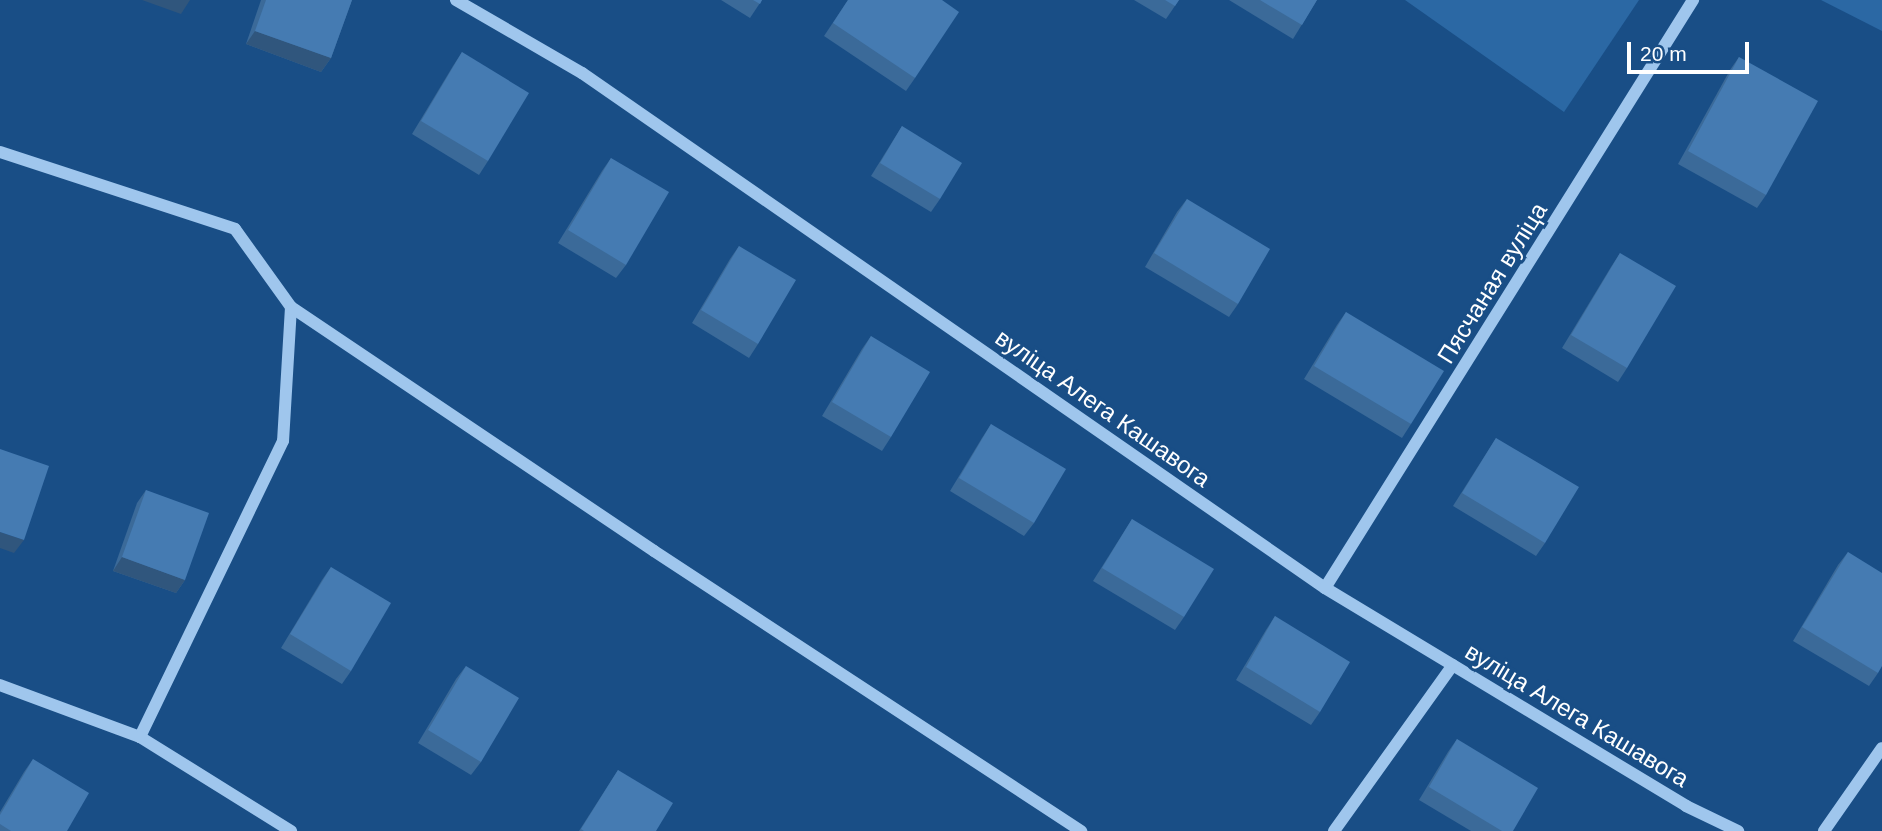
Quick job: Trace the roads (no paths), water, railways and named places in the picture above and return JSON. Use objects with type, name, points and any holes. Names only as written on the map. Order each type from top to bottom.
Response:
[{"type":"street","name":"вуліца Алега Кашавога","points":[[456,0],[582,73],[1325,588],[1686,806],[1738,831]]},
{"type":"street","name":"Пясчаная вуліца","points":[[1325,588],[1693,0]]},
{"type":"street","points":[[0,152],[235,229],[291,307],[654,551],[1081,831]]},
{"type":"street","points":[[141,737],[283,441],[291,307]]},
{"type":"street","points":[[1334,831],[1453,665]]},
{"type":"street","points":[[0,685],[141,737],[290,831]]},
{"type":"street","points":[[1825,831],[1882,748]]}]
